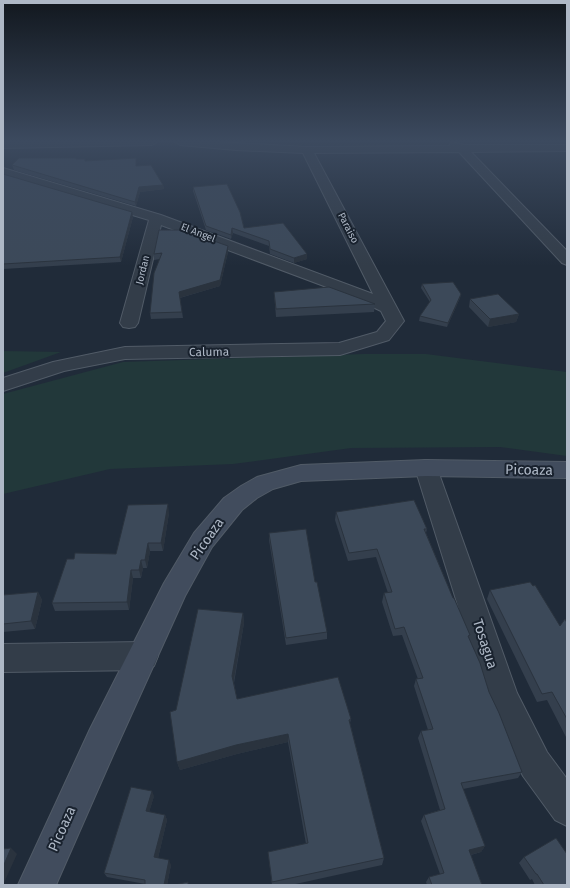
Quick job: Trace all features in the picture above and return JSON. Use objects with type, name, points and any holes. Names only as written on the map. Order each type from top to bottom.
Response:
[{"type":"street","name":"El Angel","points":[[41,183],[156,218],[354,292],[389,308]]},
{"type":"street","name":"Paraiso","points":[[324,183],[389,308]]},
{"type":"street","points":[[495,183],[567,260]]},
{"type":"street","name":"Jordan","points":[[129,323],[156,218]]},
{"type":"street","name":"Caluma","points":[[3,385],[60,366],[125,353],[340,349],[383,336],[395,321],[389,308]]},
{"type":"street","name":"Picoaza","points":[[37,885],[102,741],[174,591],[203,540],[233,504],[249,492],[265,483],[301,473],[426,468],[567,470]]},
{"type":"street","name":"Tosagua","points":[[426,468],[503,699],[534,764],[567,808]]},
{"type":"street","points":[[3,658],[143,656]]},
{"type":"green space","points":[[3,351],[61,352],[3,373]]},
{"type":"green space","points":[[364,354],[426,354],[567,372],[567,456],[500,447],[351,448],[233,464],[110,469],[3,494],[3,394],[123,362]]},
{"type":"building","points":[[3,183],[35,183],[132,212],[120,257],[3,264]]},
{"type":"building","points":[[73,183],[162,183],[163,185],[139,187],[135,202]]},
{"type":"building","points":[[227,184],[240,212],[244,228],[283,223],[307,254],[294,258],[270,249],[269,241],[232,228],[231,235],[206,226],[193,187]]},
{"type":"building","points":[[159,230],[183,230],[228,246],[220,280],[179,292],[182,312],[150,313],[154,273],[162,253],[154,254]]},
{"type":"building","points":[[453,282],[461,294],[448,323],[420,316],[431,300],[422,284]]},
{"type":"building","points":[[329,287],[375,304],[276,309],[274,292]]},
{"type":"building","points":[[498,294],[519,314],[490,319],[470,299]]},
{"type":"building","points":[[414,500],[427,529],[424,529],[470,635],[468,636],[480,663],[489,692],[499,713],[522,772],[461,783],[485,846],[469,850],[482,885],[432,885],[429,877],[444,873],[424,815],[445,809],[421,731],[433,729],[416,679],[423,678],[404,627],[395,629],[384,593],[392,592],[377,549],[349,553],[336,512]]},
{"type":"building","points":[[168,504],[161,543],[148,543],[145,560],[141,560],[139,570],[131,570],[127,602],[52,603],[67,559],[74,559],[75,553],[116,554],[128,505]]},
{"type":"building","points":[[306,529],[315,582],[317,582],[327,632],[286,638],[269,533]]},
{"type":"building","points":[[530,582],[533,586],[535,585],[560,626],[565,619],[567,623],[567,719],[552,692],[542,694],[490,590]]},
{"type":"building","points":[[38,592],[31,621],[3,624],[3,595]]},
{"type":"building","points":[[198,609],[243,613],[232,676],[237,699],[338,677],[351,719],[349,720],[384,858],[272,882],[268,852],[308,843],[288,734],[236,745],[177,762],[170,712],[176,710]]},
{"type":"building","points":[[131,787],[152,791],[146,811],[165,815],[154,857],[169,860],[164,885],[145,885],[145,880],[104,873]]},
{"type":"building","points":[[556,838],[567,854],[567,885],[544,885],[524,857]]},
{"type":"building","points":[[11,848],[3,867],[3,849]]},
{"type":"building","points":[[188,882],[188,885],[175,885]]}]
